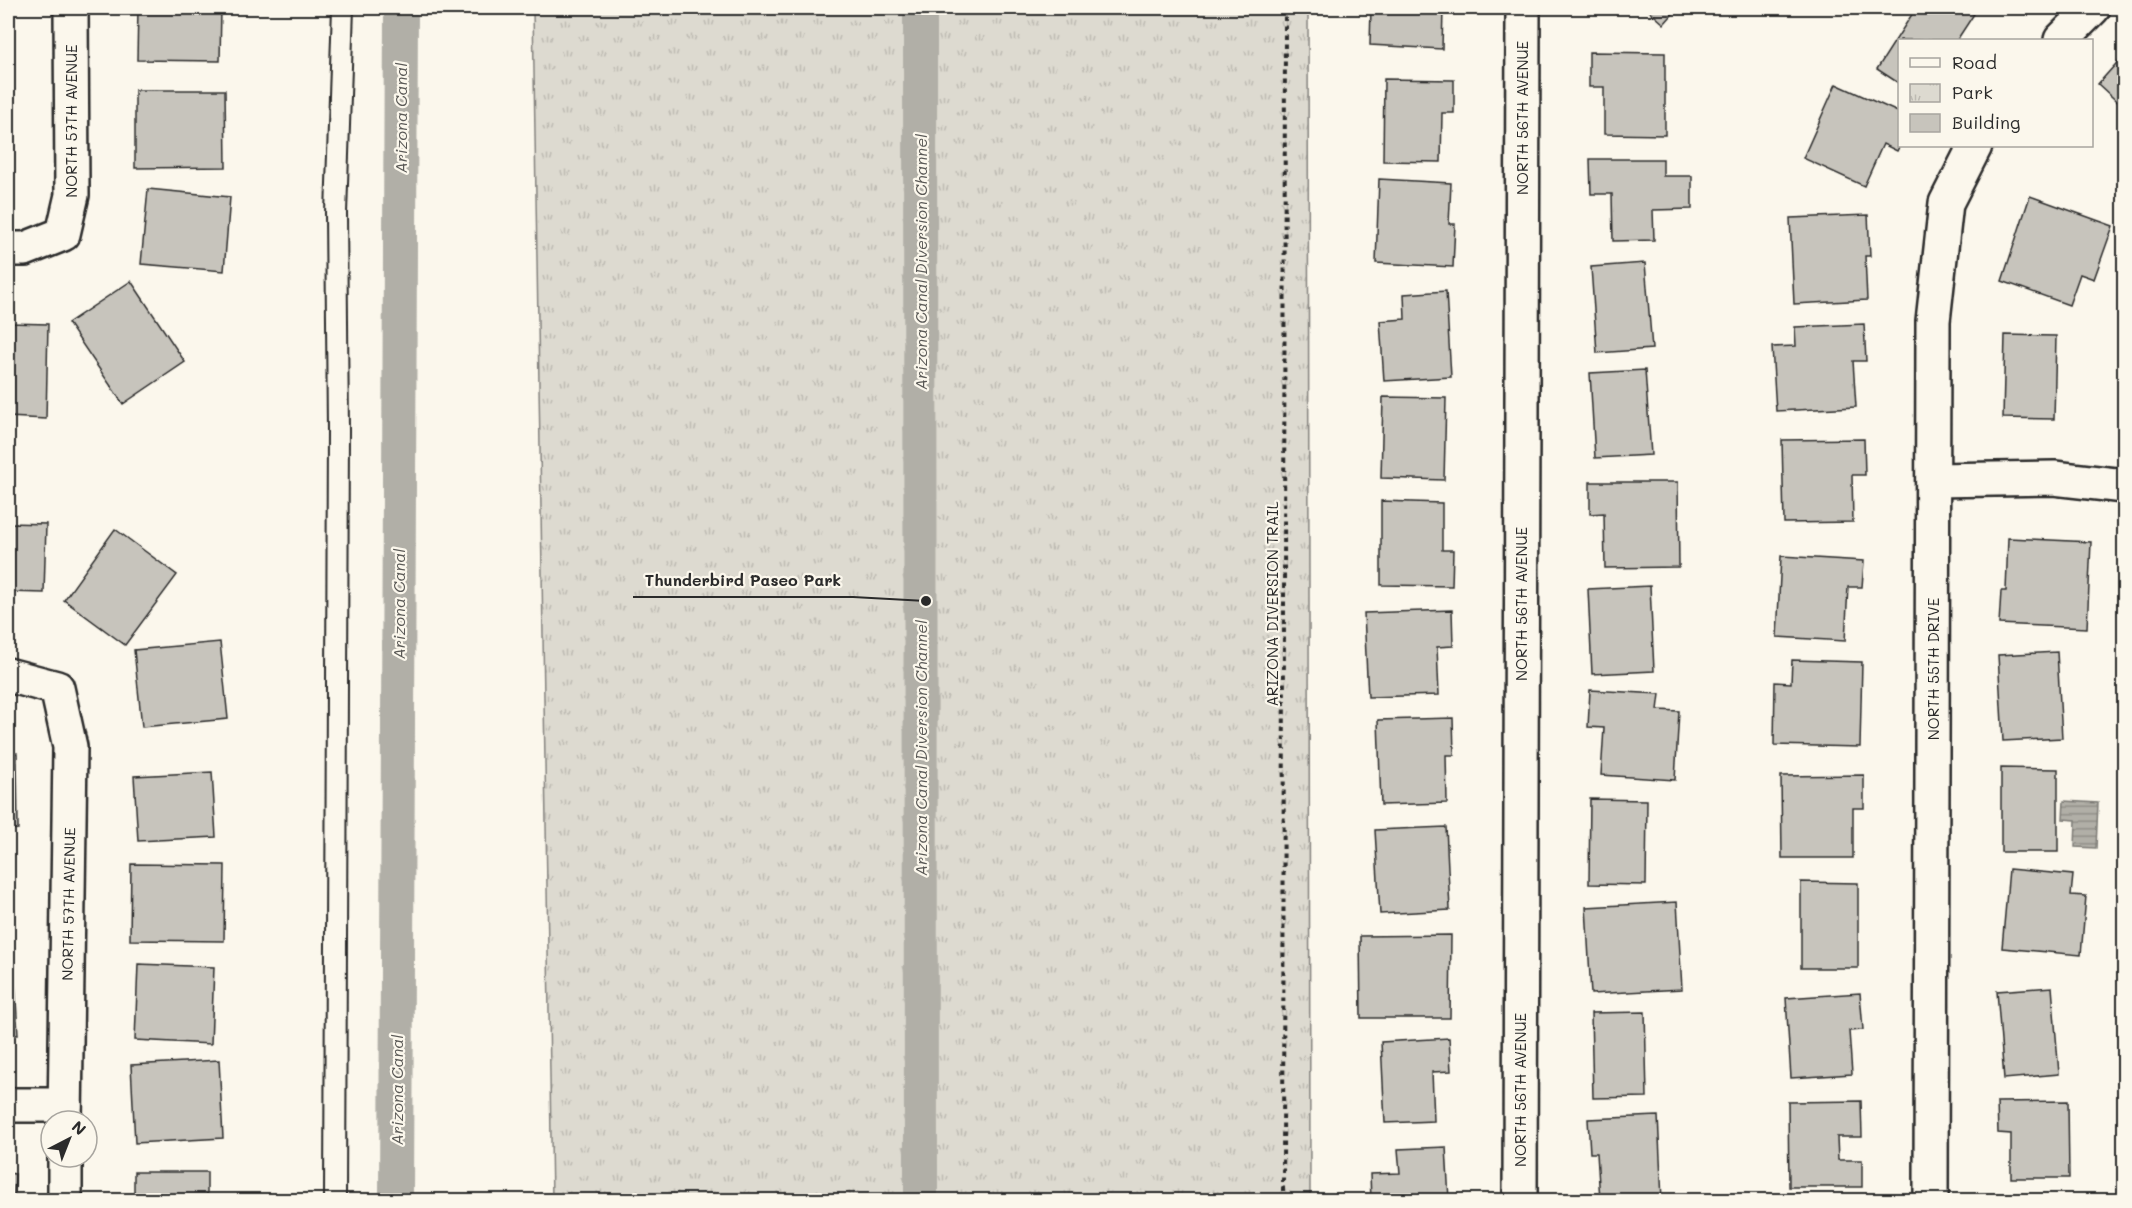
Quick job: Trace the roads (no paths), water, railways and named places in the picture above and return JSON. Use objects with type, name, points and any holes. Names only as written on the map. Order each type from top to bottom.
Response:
[{"type":"street","name":"NORTH 57TH AVENUE","points":[[8,249],[25,249],[63,234],[72,195],[71,8]]},
{"type":"street","name":"NORTH 56TH AVENUE","points":[[1520,1200],[1522,8]]},
{"type":"street","points":[[2062,39],[2093,8]]},
{"type":"street","name":"NORTH 55TH DRIVE","points":[[1931,1200],[1933,321],[1946,203],[1974,147]]},
{"type":"street","points":[[1934,480],[2054,478],[2124,486]]},
{"type":"street","name":"NORTH 57TH AVENUE","points":[[8,675],[57,688],[70,747],[65,1109]]},
{"type":"street","points":[[8,1105],[39,1109]]},
{"type":"street","points":[[65,1169],[65,1200]]},
{"type":"lane","points":[[335,1200],[338,442],[336,213],[343,8]]},
{"type":"waterway","name":"Arizona Canal","points":[[396,1200],[401,8]]},
{"type":"waterway","name":"Arizona Canal Diversion Channel","points":[[920,8],[921,1200]]},
{"type":"place","name":"Thunderbird Paseo Park","points":[[926,601]]}]
